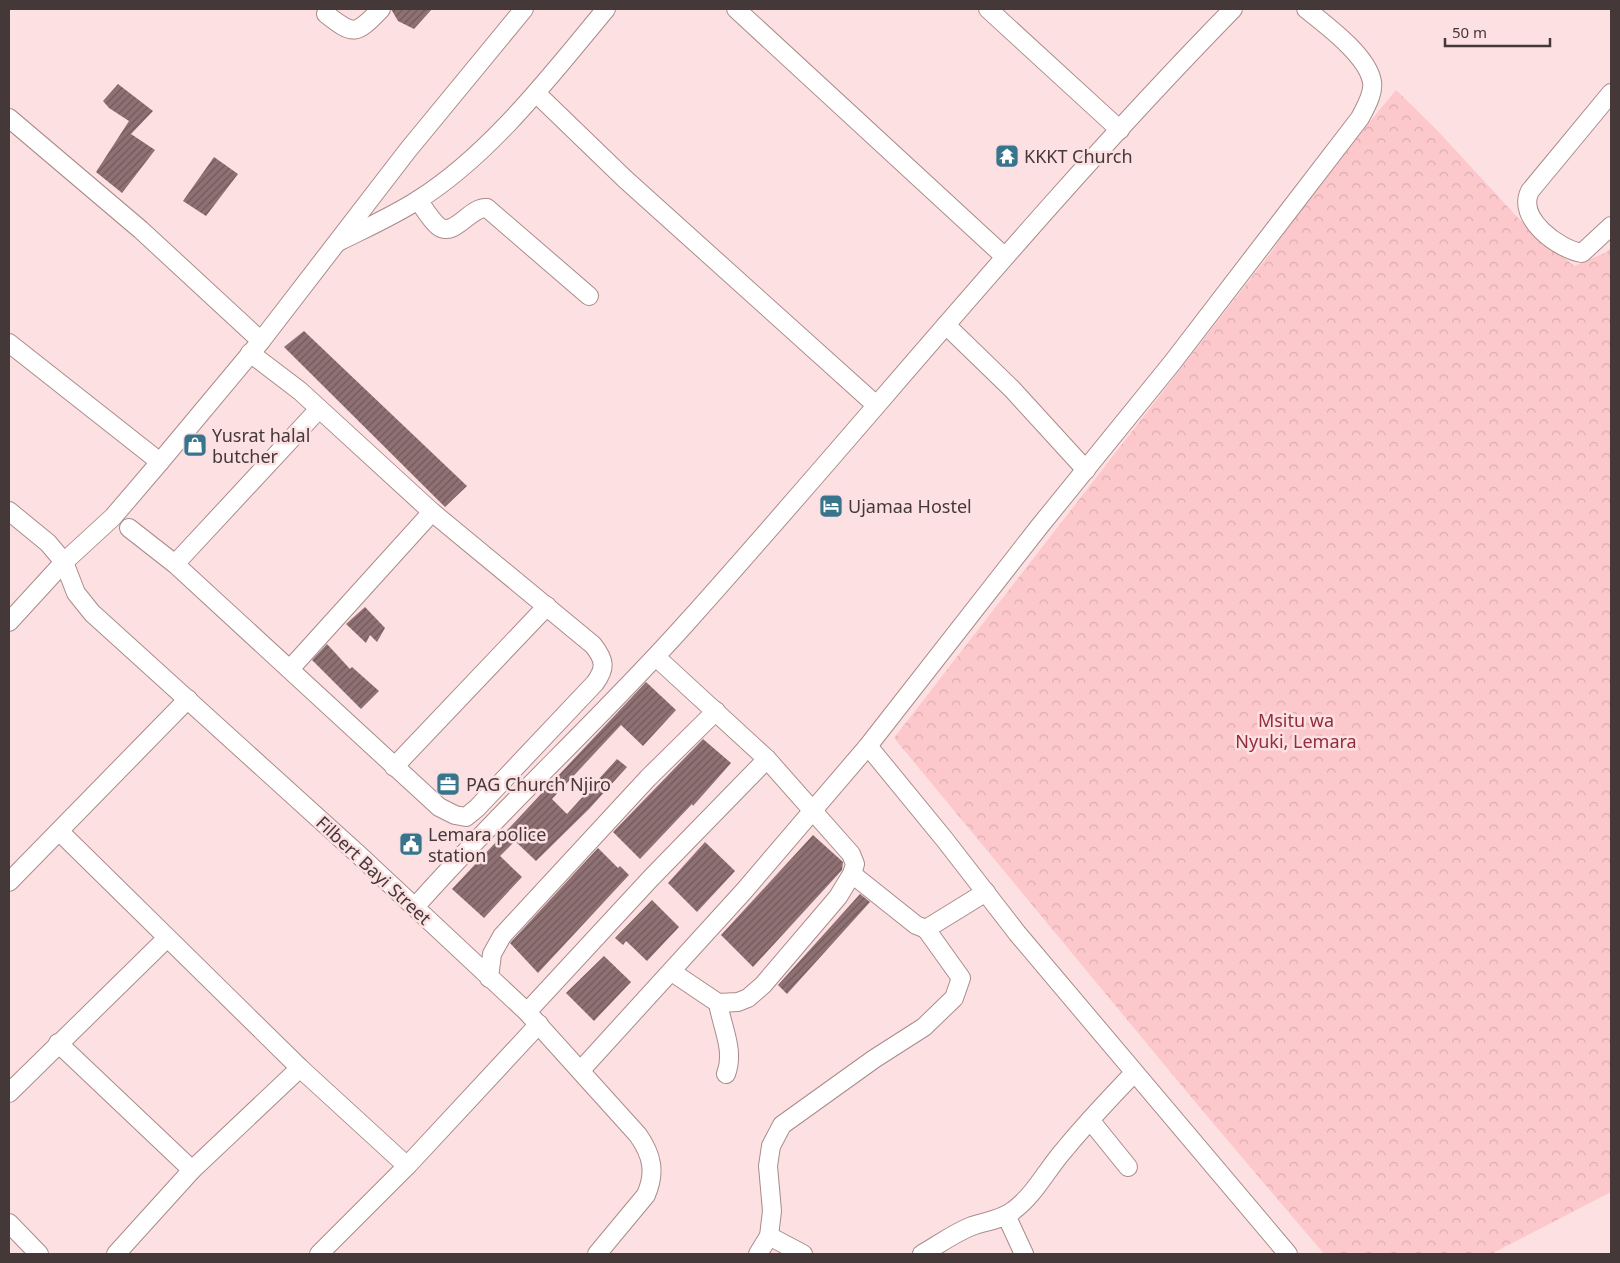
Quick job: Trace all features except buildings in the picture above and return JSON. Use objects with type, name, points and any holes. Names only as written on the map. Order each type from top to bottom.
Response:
[{"type":"street","points":[[326,14],[349,30],[356,30],[368,22],[381,9]]},
{"type":"street","points":[[9,622],[64,562],[113,517],[160,462],[255,347],[408,150],[524,9]]},
{"type":"street","points":[[335,244],[418,200],[478,151],[536,93],[606,9]]},
{"type":"street","points":[[736,9],[1004,256]]},
{"type":"street","points":[[988,9],[1120,130]]},
{"type":"street","points":[[415,907],[472,844],[656,657],[876,406],[1004,256],[1233,9]]},
{"type":"street","points":[[581,1070],[672,972],[868,746],[1172,363],[1344,141],[1369,100],[1373,83],[1366,65],[1306,9]]},
{"type":"street","points":[[536,93],[639,192],[876,406]]},
{"type":"street","points":[[1611,93],[1526,198],[1526,206],[1532,220],[1556,241],[1572,251],[1582,253],[1611,226]]},
{"type":"street","points":[[9,118],[141,230],[255,347],[319,409],[432,512],[593,645],[601,655],[604,671],[466,817],[455,815],[439,807],[175,564],[130,528]]},
{"type":"street","points":[[418,200],[435,223],[442,229],[452,228],[476,210],[487,208],[589,296]]},
{"type":"street","points":[[946,324],[1012,389],[1086,470]]},
{"type":"street","points":[[9,343],[160,462]]},
{"type":"street","points":[[175,564],[319,409]]},
{"type":"street","name":"Filbert Bayi Street","points":[[9,511],[48,543],[64,562],[76,593],[92,613],[415,907],[533,1018],[638,1135],[649,1151],[652,1167],[651,1184],[646,1195],[597,1254]]},
{"type":"street","points":[[290,669],[432,512]]},
{"type":"street","points":[[394,767],[547,606]]},
{"type":"street","points":[[656,657],[767,759],[851,854],[856,864],[838,897],[763,985],[748,998],[738,1002],[718,1003],[672,972]]},
{"type":"street","points":[[9,882],[188,699]]},
{"type":"street","points":[[490,978],[489,967],[492,954],[502,936],[648,778],[716,711]]},
{"type":"street","points":[[868,746],[1017,933],[1288,1254]]},
{"type":"street","points":[[326,1252],[407,1166],[651,878],[767,759]]},
{"type":"street","points":[[60,832],[300,1068],[407,1166]]},
{"type":"street","points":[[758,1254],[769,1236],[772,1211],[768,1166],[771,1146],[782,1125],[867,1064],[924,1027],[954,998],[961,978],[926,929],[916,925],[852,874]]},
{"type":"street","points":[[926,929],[986,892]]},
{"type":"street","points":[[9,1094],[167,938]]},
{"type":"street","points":[[718,1003],[730,1050],[730,1063],[726,1074]]},
{"type":"street","points":[[58,1044],[192,1170]]},
{"type":"street","points":[[116,1254],[192,1170],[300,1068]]},
{"type":"street","points":[[922,1254],[972,1226],[1006,1215],[1032,1193],[1064,1149],[1134,1073]]},
{"type":"street","points":[[1090,1120],[1128,1167]]},
{"type":"street","points":[[1006,1215],[1024,1254]]},
{"type":"street","points":[[9,1223],[40,1254]]},
{"type":"street","points":[[769,1236],[803,1254]]},
{"type":"green space","name":"Msitu wa Nyuki, Lemara","points":[[1396,90],[1436,129],[1519,219],[1574,266],[1607,252],[1611,247],[1611,1192],[1491,1254],[1324,1254],[1196,1103],[894,738],[1272,251],[1315,188]]},
{"type":"place","name":"KKKT Church","points":[[1007,156]]},
{"type":"place","name":"Yusrat halal butcher","points":[[195,445]]},
{"type":"place","name":"Ujamaa Hostel","points":[[831,506]]},
{"type":"place","name":"PAG Church Njiro","points":[[448,784]]},
{"type":"place","name":"Lemara police station","points":[[411,844]]}]
